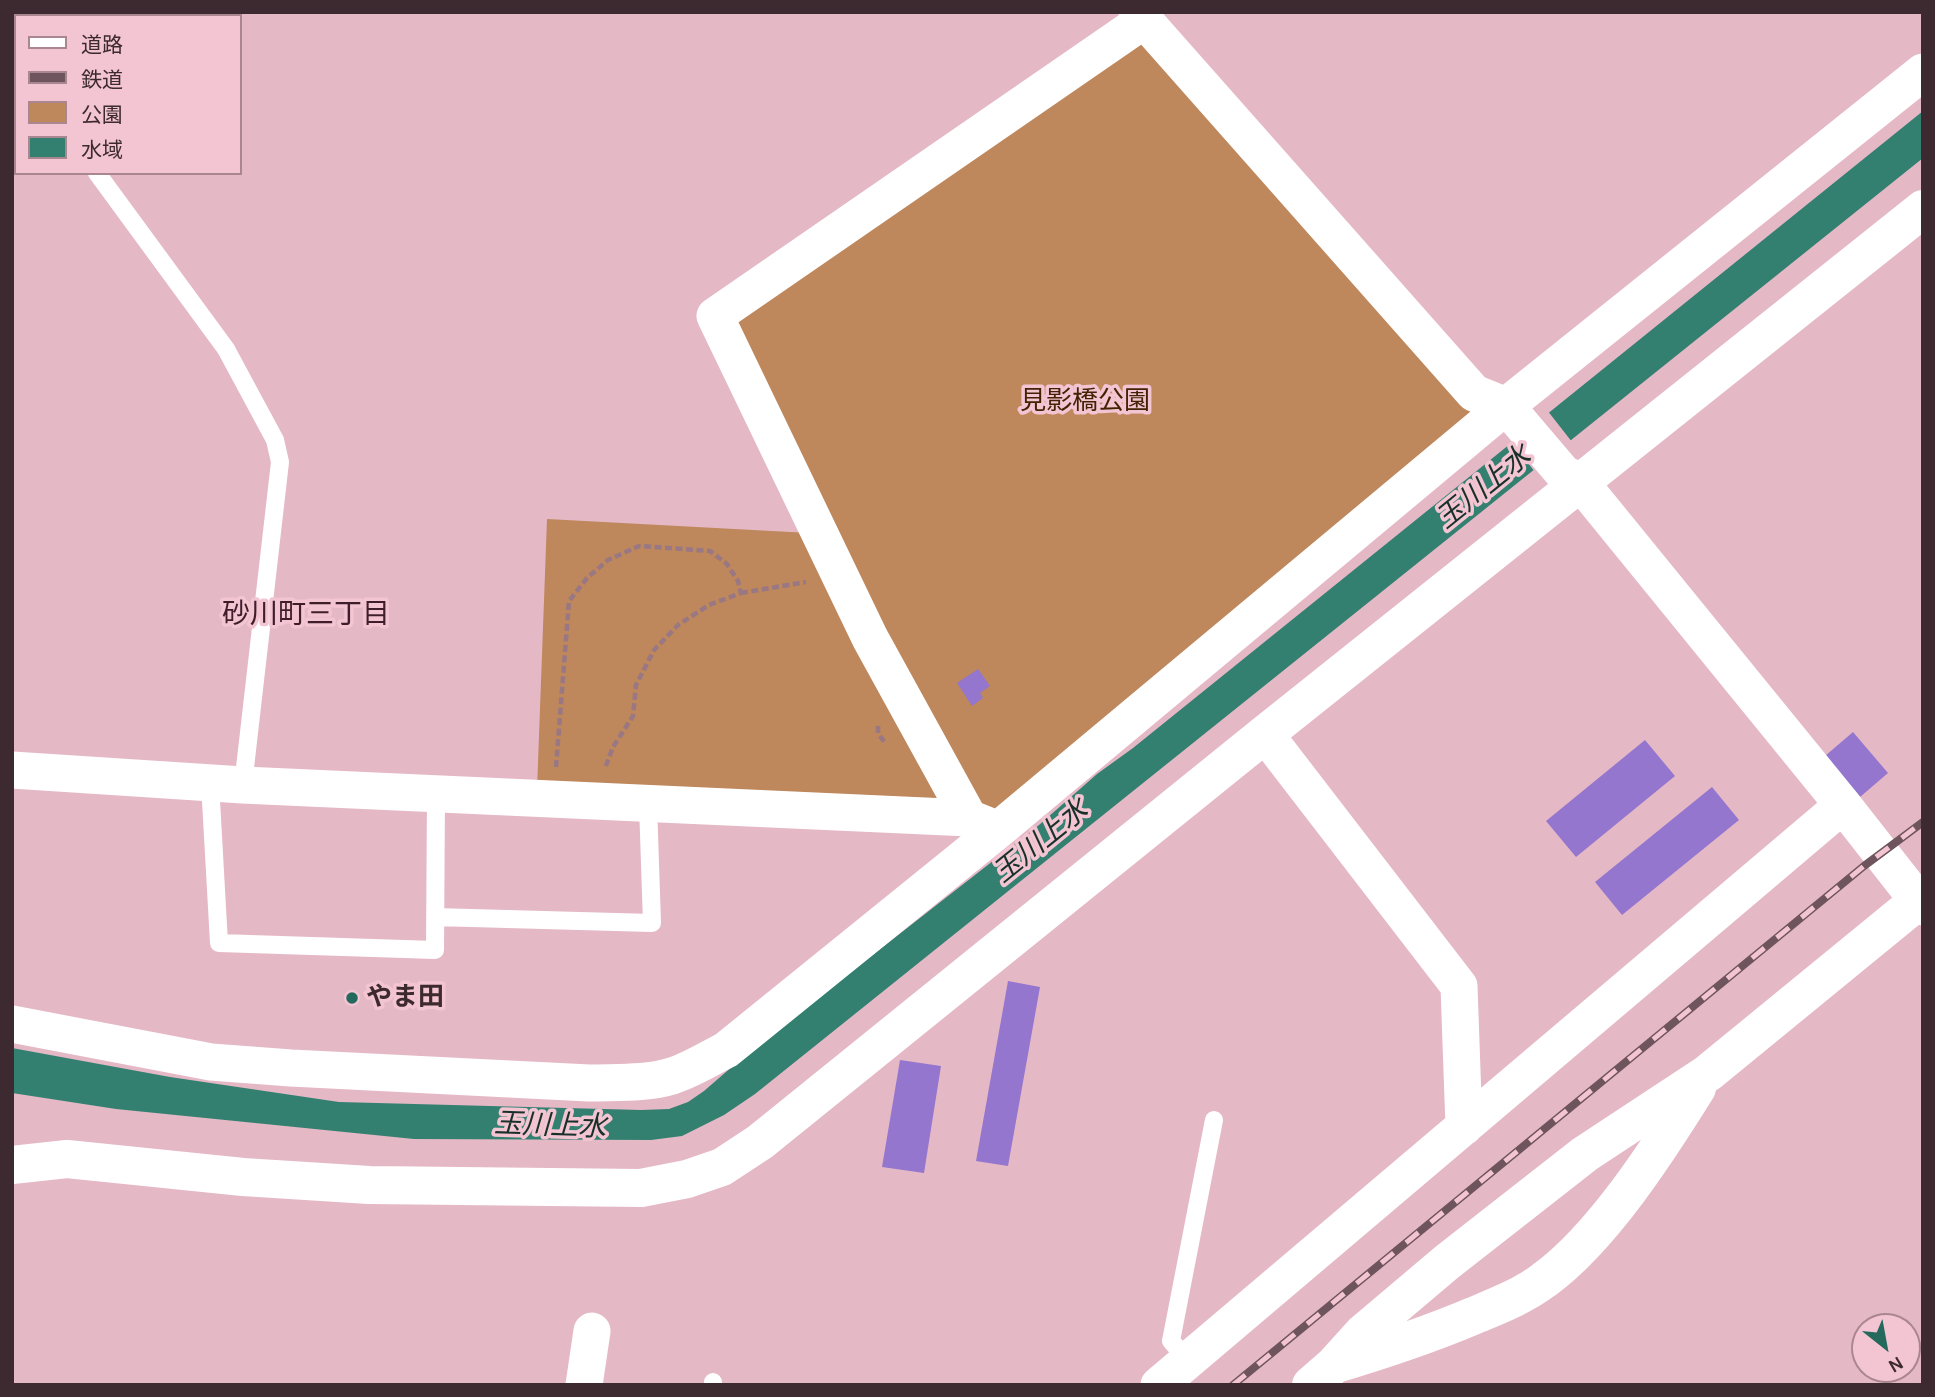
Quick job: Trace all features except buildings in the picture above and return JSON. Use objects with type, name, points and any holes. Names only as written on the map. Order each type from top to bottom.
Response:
[{"type":"street","points":[[984,824],[870,638],[715,316],[1140,17],[1474,393],[1514,414],[1572,478],[1921,901],[1707,1073],[1547,1182],[1447,1262],[1363,1333],[1326,1378]]},
{"type":"street","points":[[12,1024],[211,1062],[291,1068],[589,1083],[638,1081],[670,1076],[697,1066],[726,1049],[984,824],[1514,414],[1923,72]]},
{"type":"street","points":[[12,1165],[67,1160],[243,1177],[369,1185],[641,1188],[687,1179],[722,1167],[771,1133],[1265,734],[1572,478],[1923,209]]},
{"type":"street","points":[[1265,734],[1459,986],[1464,1127]]},
{"type":"street","points":[[12,771],[984,824]]},
{"type":"street","points":[[1159,1385],[1843,805]]},
{"type":"street","points":[[1326,1378],[1504,1304],[1544,1281],[1593,1234],[1631,1185],[1707,1073]]},
{"type":"street","points":[[584,1385],[592,1331]]},
{"type":"lane","points":[[98,175],[226,349],[275,440],[280,462],[227,784],[219,943],[435,950],[436,794]]},
{"type":"lane","points":[[435,918],[652,923],[648,804]]},
{"type":"lane","points":[[1188,1360],[1171,1341],[1214,1120]]},
{"type":"path","points":[[555,799],[569,601],[587,578],[608,560],[639,546],[710,551],[727,564],[738,581],[741,593]]},
{"type":"path","points":[[594,801],[597,786],[613,747],[633,716],[636,685],[654,650],[678,625],[709,605],[741,593],[807,582],[835,566]]},
{"type":"green space","name":"見影橋公園","points":[[1135,33],[1503,421],[996,817],[537,790],[547,519],[828,534],[730,318]]},
{"type":"water","name":"玉川上水","points":[[1923,111],[1923,158],[755,1094],[724,1115],[682,1136],[651,1140],[414,1139],[116,1109],[12,1093],[12,1048],[170,1077],[339,1102],[641,1110],[669,1109],[688,1102],[1039,825],[1097,774],[1133,748]]},
{"type":"pier","points":[[1547,410],[1572,442],[1535,472],[1510,440]]},
{"type":"railway","points":[[1233,1385],[1864,866],[1923,822]]},
{"type":"place","name":"やま田","points":[[352,998]]},
{"type":"district","name":"砂川町三丁目","points":[[306,615]]}]
